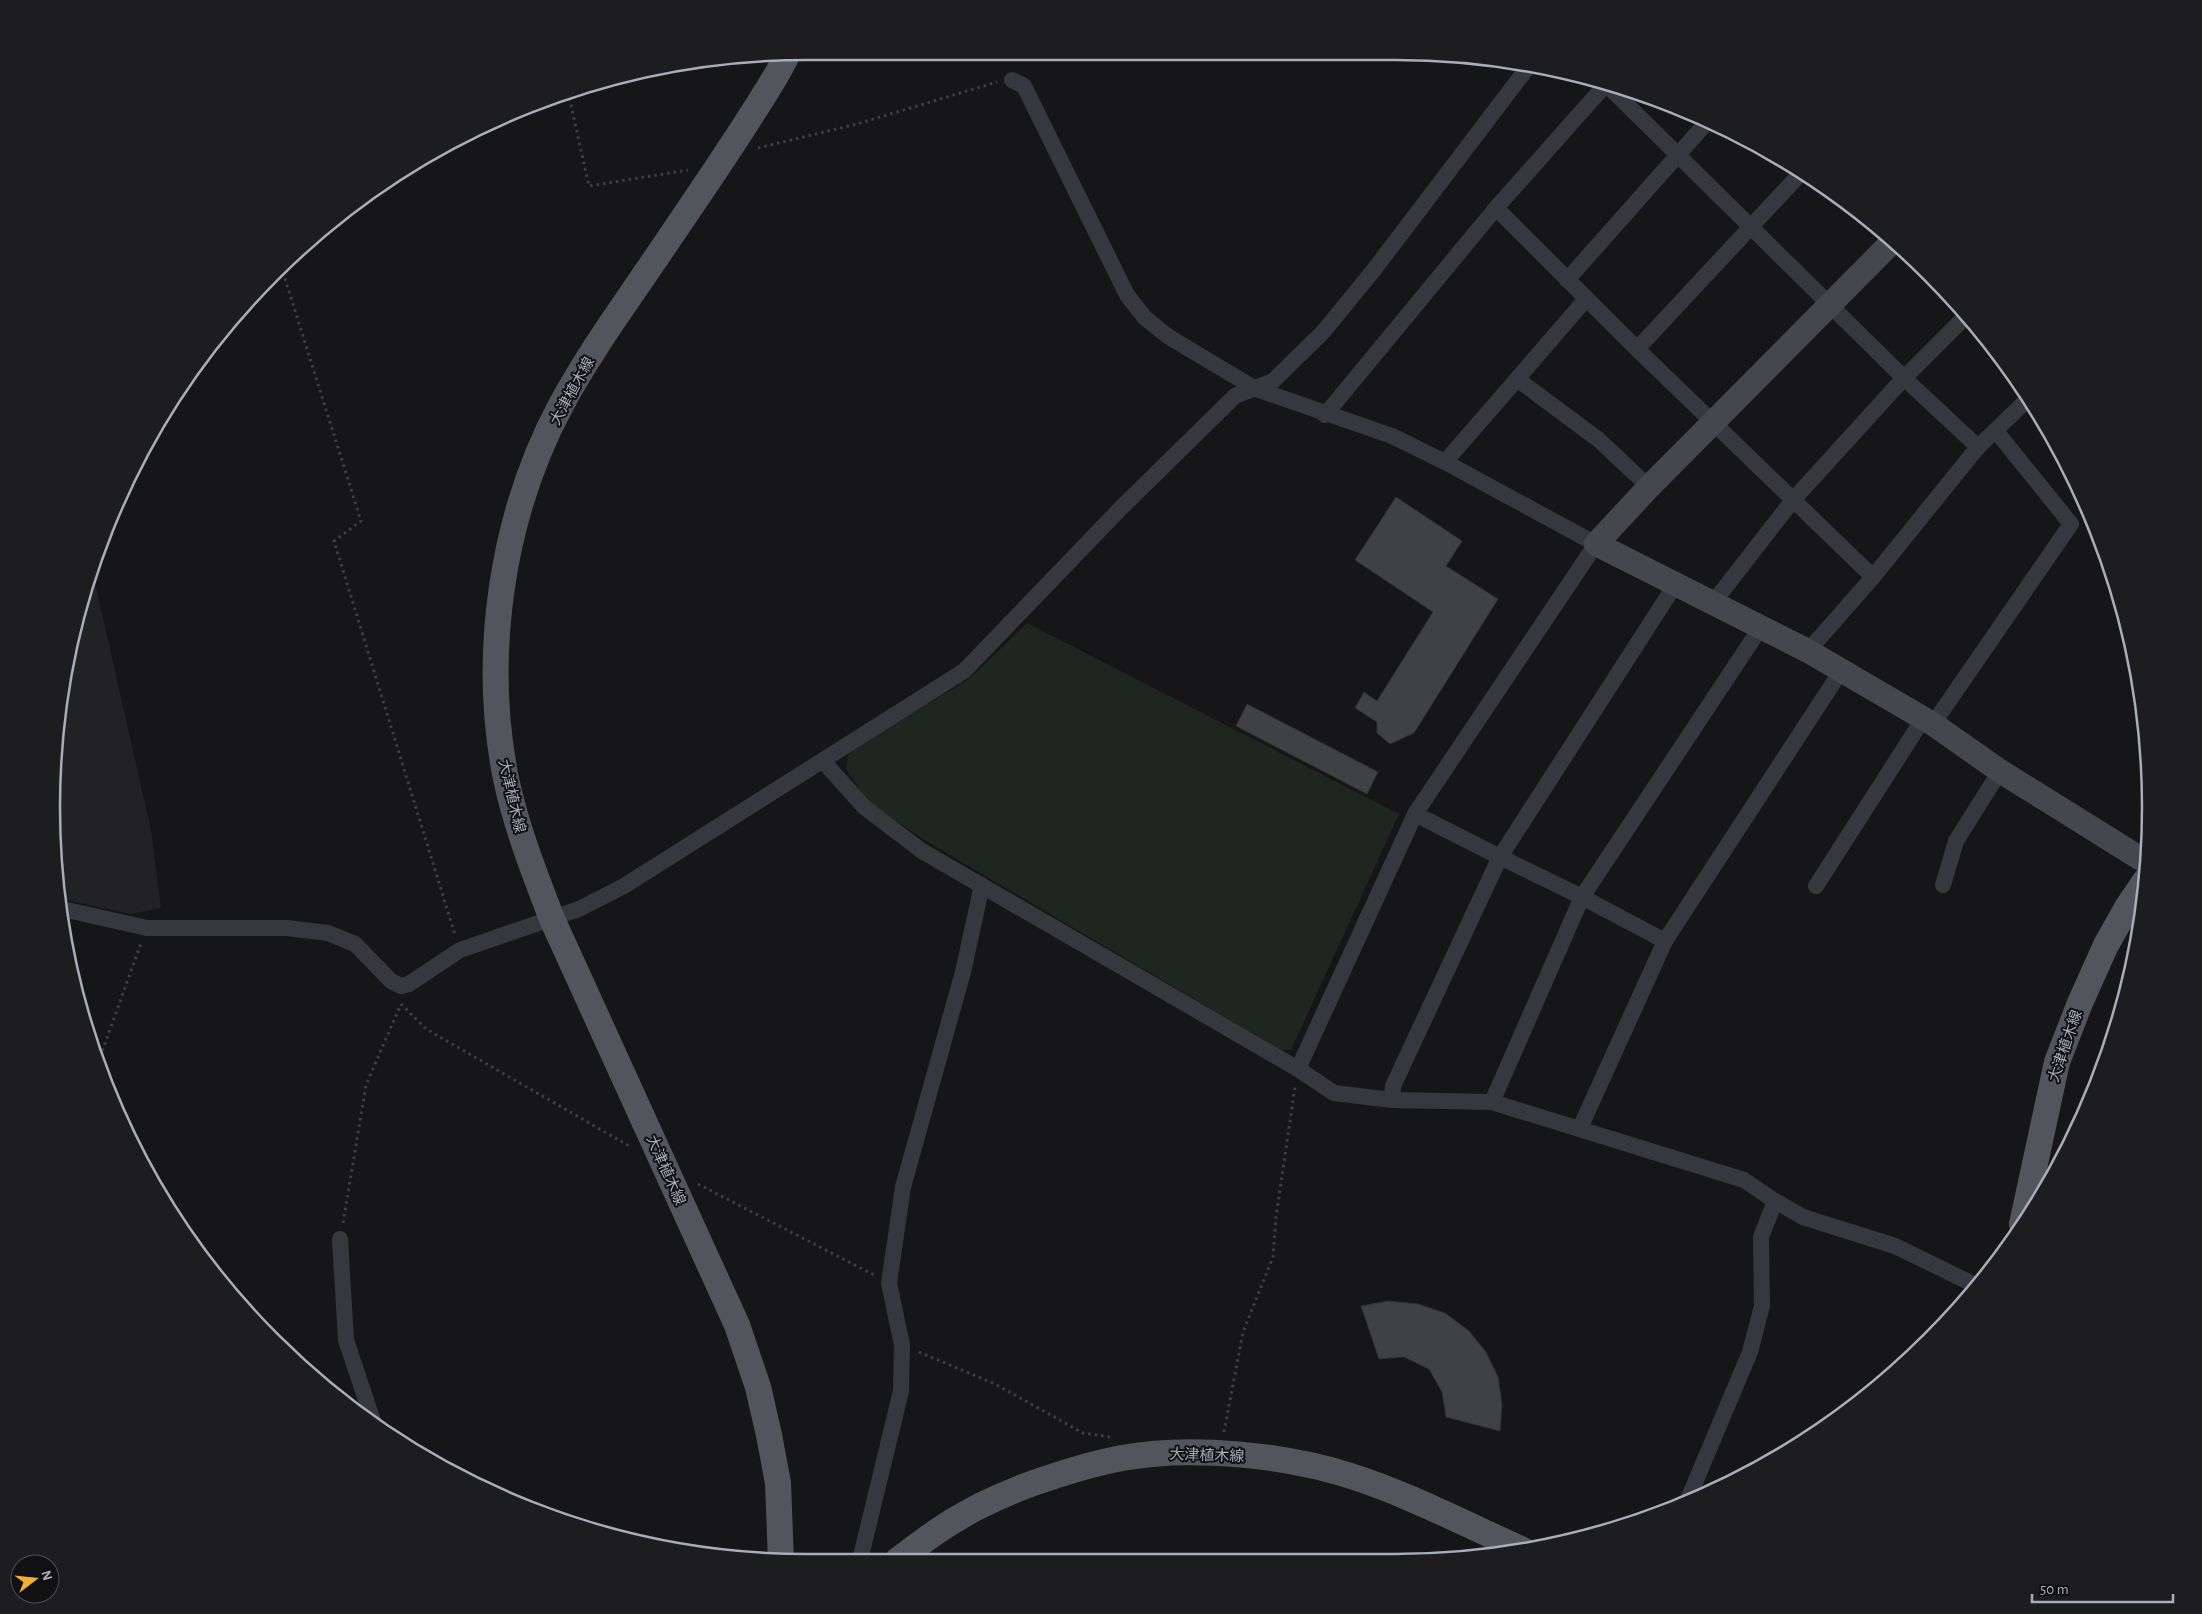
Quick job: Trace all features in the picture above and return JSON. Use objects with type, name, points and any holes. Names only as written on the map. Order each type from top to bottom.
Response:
[{"type":"main road","name":"大津植木線","points":[[781,1553],[778,1483],[758,1387],[737,1325],[552,919],[520,832],[511,799],[501,745],[496,691],[498,630],[504,574],[513,533],[527,487],[561,405],[618,313],[733,145],[784,61]]},
{"type":"main road","name":"大津植木線","points":[[2026,1206],[2057,1062],[2106,945],[2137,893]]},
{"type":"main road","name":"大津植木線","points":[[906,1554],[960,1516],[1006,1494],[1066,1472],[1124,1458],[1172,1453],[1218,1452],[1309,1464],[1354,1477],[1444,1514],[1512,1545]]},
{"type":"street","points":[[67,910],[147,928],[287,928],[328,933],[355,944],[391,981],[401,986],[409,984],[460,950],[580,909],[624,886],[964,671],[1120,509],[1235,396],[1273,381],[1323,332],[1379,263],[1525,71]]},
{"type":"street","points":[[1012,80],[1024,86],[1127,295],[1145,318],[1169,337],[1256,389],[1325,415],[1392,436],[1446,462],[1596,544],[1808,651],[1928,721],[2000,771],[2140,858]]},
{"type":"street","points":[[1325,415],[1496,208],[1601,89]]},
{"type":"street","points":[[1619,95],[1750,228],[1978,448]]},
{"type":"street","points":[[1567,280],[1703,127]]},
{"type":"street","points":[[1637,349],[1797,178]]},
{"type":"street","points":[[1496,208],[1637,349],[1873,577]]},
{"type":"street","points":[[1298,1070],[1415,814],[1596,544],[1889,246]]},
{"type":"street","points":[[1446,462],[1586,299]]},
{"type":"street","points":[[1712,603],[1794,500],[1904,378],[1962,320]]},
{"type":"street","points":[[1517,379],[1599,440],[1650,487]]},
{"type":"street","points":[[1808,651],[1873,577],[1978,448],[2023,404]]},
{"type":"street","points":[[1816,886],[1928,721],[2071,524],[1996,431]]},
{"type":"street","points":[[1392,1100],[1393,1086],[1500,857],[1675,585]]},
{"type":"street","points":[[1492,1102],[1582,897],[1762,628]]},
{"type":"street","points":[[1580,1128],[1665,941],[1841,671]]},
{"type":"street","points":[[823,761],[864,807],[922,851],[1298,1070],[1334,1093],[1392,1100],[1492,1102],[1580,1128],[1744,1180],[1774,1201],[1803,1217],[1895,1246],[1971,1283]]},
{"type":"street","points":[[1943,885],[1956,841],[2000,771]]},
{"type":"street","points":[[1415,814],[1582,897],[1665,941]]},
{"type":"street","points":[[861,1554],[901,1391],[902,1345],[889,1283],[903,1187],[963,972],[982,885]]},
{"type":"street","points":[[1691,1493],[1750,1352],[1762,1306],[1761,1237],[1774,1201]]},
{"type":"street","points":[[340,1239],[346,1340],[369,1412]]},
{"type":"path","points":[[733,145],[751,150],[857,124],[1001,81],[1012,80]]},
{"type":"path","points":[[570,99],[589,186],[691,170],[708,181]]},
{"type":"path","points":[[284,274],[361,521],[334,541],[460,950]]},
{"type":"path","points":[[102,1052],[147,928]]},
{"type":"path","points":[[340,1239],[366,1085],[401,1004]]},
{"type":"path","points":[[1218,1452],[1223,1440],[1243,1332],[1273,1257],[1276,1217],[1298,1070]]},
{"type":"path","points":[[902,1345],[995,1384],[1083,1433],[1116,1438]]},
{"type":"shaded area","points":[[95,583],[151,830],[161,908],[131,914],[66,900],[60,807],[66,709],[74,661],[85,614]]},
{"type":"shaded area","points":[[1027,623],[1399,814],[1291,1050],[1281,1050],[926,841],[868,802],[846,769],[849,752],[969,679]]},
{"type":"building","points":[[1396,497],[1462,541],[1446,566],[1498,599],[1414,733],[1390,744],[1377,733],[1377,722],[1355,708],[1364,692],[1377,701],[1433,612],[1355,560]]},
{"type":"building","points":[[1247,704],[1378,772],[1367,794],[1236,726]]},
{"type":"building","points":[[1388,1301],[1418,1304],[1445,1313],[1469,1331],[1486,1352],[1498,1377],[1502,1404],[1500,1431],[1446,1417],[1442,1392],[1429,1369],[1404,1357],[1379,1359],[1361,1306]]}]
